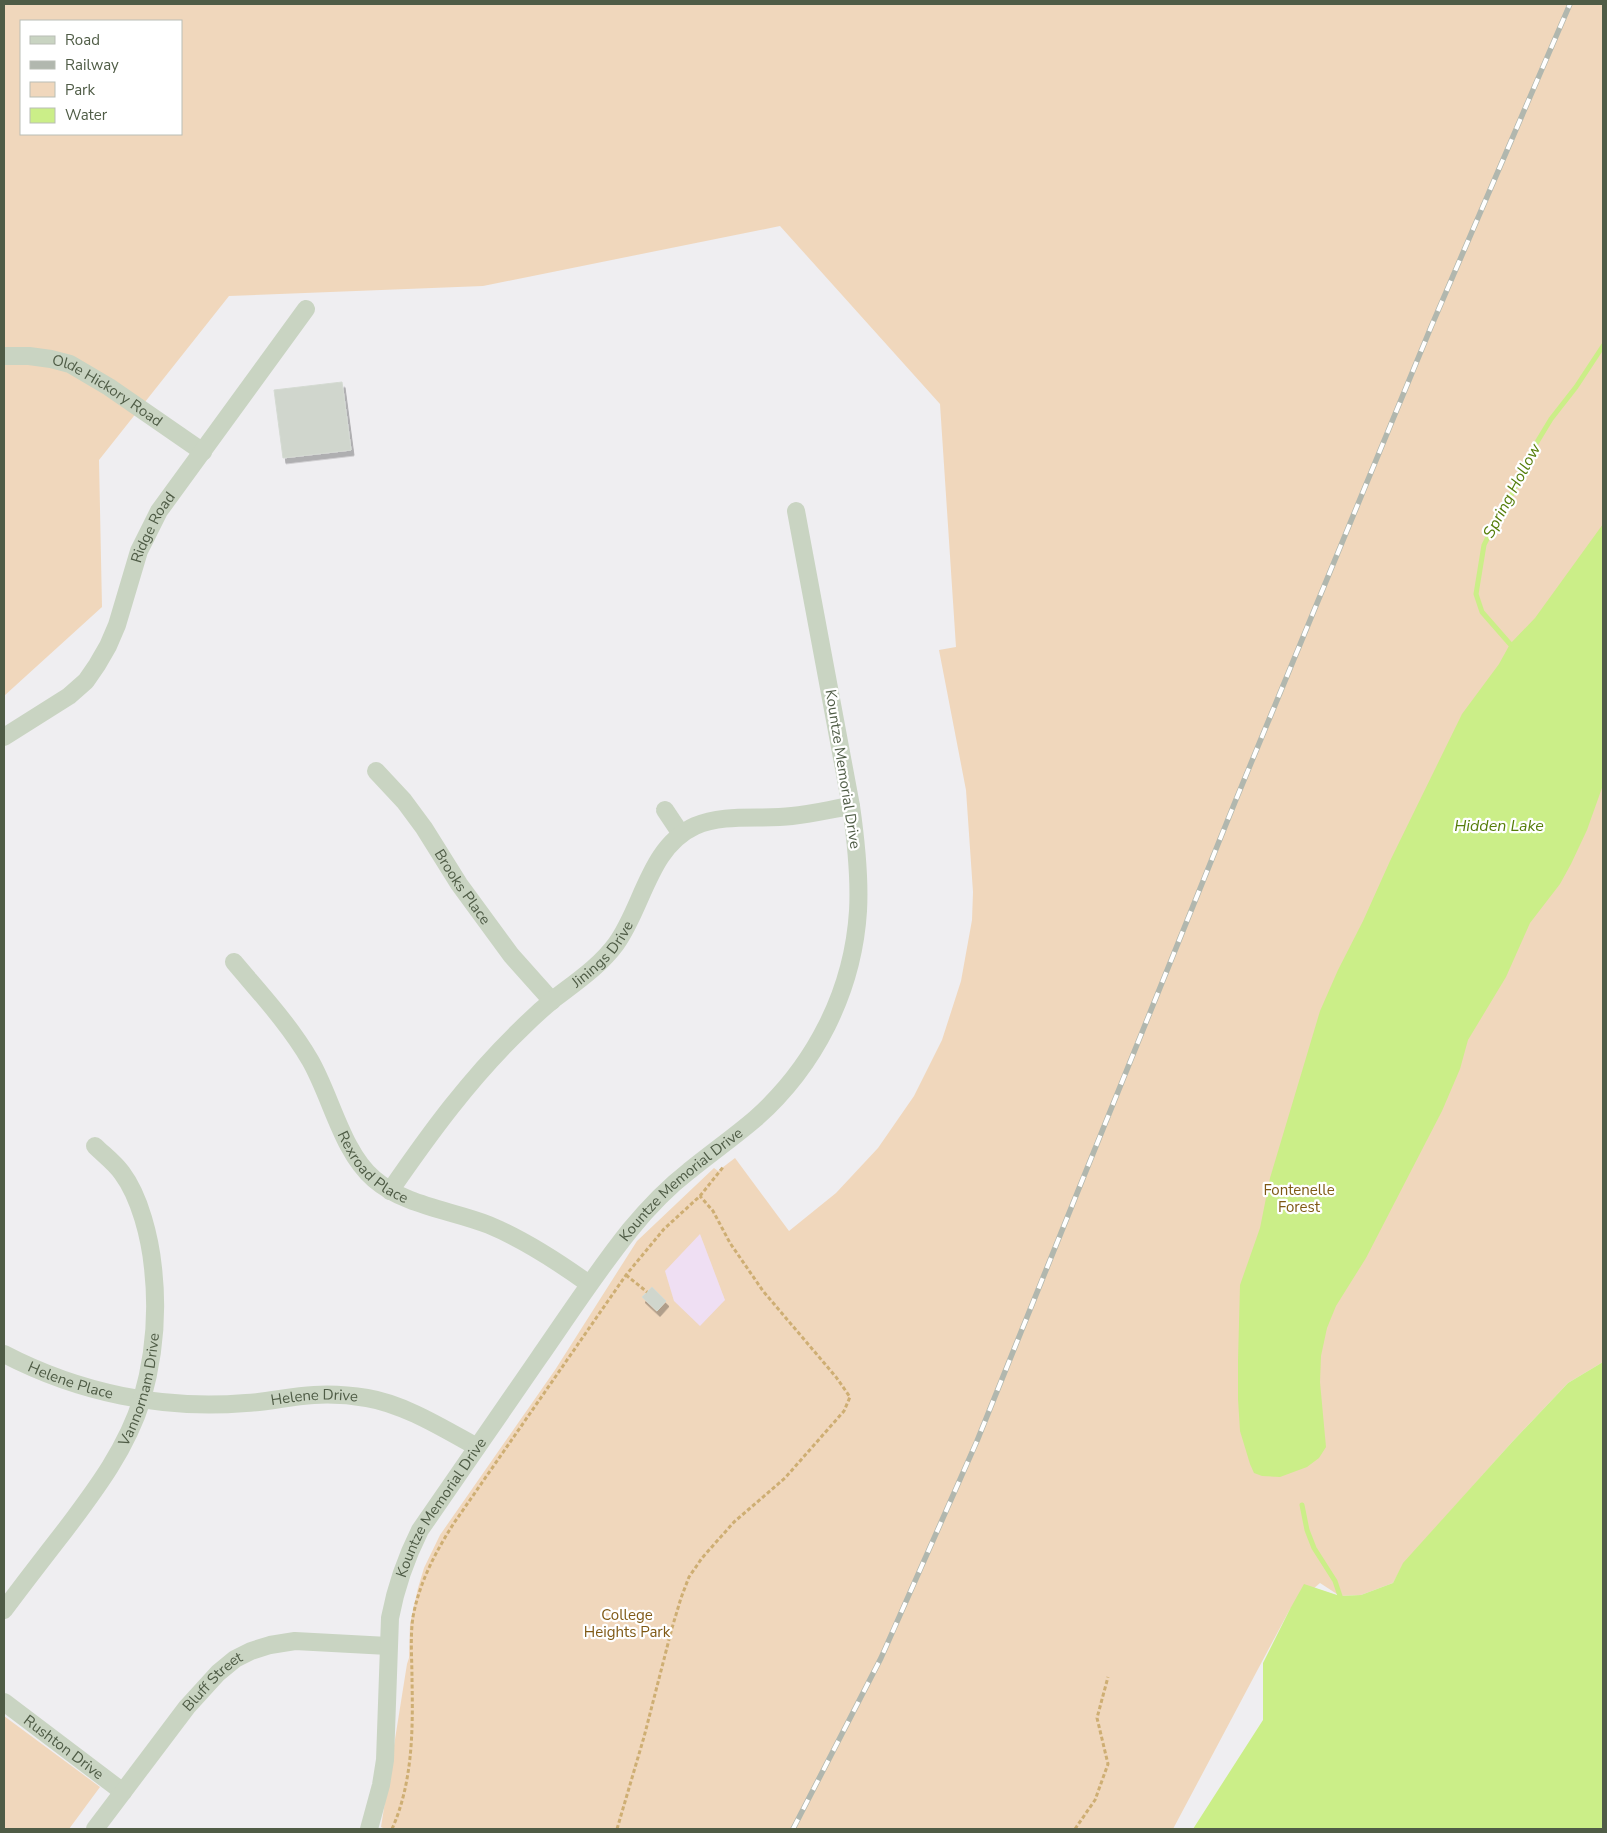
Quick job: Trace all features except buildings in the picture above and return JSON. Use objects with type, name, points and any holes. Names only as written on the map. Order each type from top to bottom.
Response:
[{"type":"street","name":"Ridge Road","points":[[4,737],[69,696],[98,665],[117,626],[139,551],[148,530],[170,495],[306,309]]},
{"type":"street","name":"Olde Hickory Road","points":[[4,356],[30,356],[70,364],[103,383],[202,452]]},
{"type":"street","name":"Kountze Memorial Drive","points":[[369,1829],[381,1784],[385,1760],[388,1646],[393,1598],[404,1565],[420,1530],[589,1284],[631,1230],[658,1198],[688,1171],[739,1132],[771,1104],[807,1060],[827,1026],[845,981],[854,942],[858,912],[858,865],[852,806],[796,511]]},
{"type":"street","name":"Brooks Place","points":[[376,771],[404,801],[424,828],[459,884],[511,955],[552,1001]]},
{"type":"street","name":"Jinings Drive","points":[[390,1191],[442,1116],[476,1076],[521,1028],[588,972],[616,945],[632,918],[659,860],[681,834],[695,826],[727,818],[792,816],[852,806]]},
{"type":"street","points":[[665,810],[681,834]]},
{"type":"street","name":"Rexroad Place","points":[[234,962],[296,1037],[321,1080],[350,1148],[361,1166],[374,1179],[390,1191],[413,1201],[488,1225],[513,1236],[557,1261],[589,1284]]},
{"type":"street","name":"Vannornam Drive","points":[[4,1610],[96,1489],[118,1453],[142,1400],[150,1366],[156,1313],[152,1256],[146,1229],[130,1187],[114,1163],[95,1146]]},
{"type":"street","name":"Helene Place","points":[[4,1354],[44,1373],[77,1384],[142,1400]]},
{"type":"street","name":"Helene Drive","points":[[142,1400],[178,1404],[217,1405],[248,1403],[313,1394],[369,1398],[422,1418],[477,1447]]},
{"type":"street","name":"Bluff Street","points":[[95,1829],[193,1700],[218,1673],[235,1659],[270,1645],[295,1641],[388,1646]]},
{"type":"street","name":"Rushton Drive","points":[[4,1702],[123,1792]]},
{"type":"path","points":[[392,1829],[404,1796],[413,1731],[413,1618],[431,1563],[454,1523],[626,1275],[664,1229],[700,1196],[713,1211],[730,1243],[763,1291],[850,1396],[844,1411],[785,1478],[734,1522],[702,1558],[689,1577],[676,1613],[644,1737],[617,1829]]},
{"type":"path","points":[[626,1275],[647,1292]]},
{"type":"path","points":[[1075,1829],[1096,1800],[1108,1764],[1097,1718],[1108,1677]]},
{"type":"green space","points":[[4,4],[1603,4],[1603,1362],[1568,1383],[1513,1441],[1404,1563],[1393,1583],[1361,1595],[1340,1596],[1320,1583],[1290,1609],[1173,1829],[385,1829],[381,1827],[409,1658],[410,1624],[424,1568],[440,1535],[555,1370],[637,1241],[714,1168],[718,1171],[735,1158],[789,1231],[836,1193],[878,1148],[914,1096],[942,1040],[961,981],[972,920],[973,892],[966,790],[939,650],[956,647],[940,404],[780,226],[483,286],[229,296],[99,460],[102,607],[4,696]]},
{"type":"green space","points":[[4,1716],[100,1787],[69,1829],[4,1829]]},
{"type":"sand","points":[[700,1234],[725,1300],[700,1326],[674,1301],[665,1271]]},
{"type":"water","name":"Hidden Lake","points":[[1603,524],[1603,785],[1587,830],[1560,884],[1530,923],[1506,977],[1468,1040],[1460,1069],[1442,1111],[1366,1258],[1336,1306],[1327,1328],[1321,1356],[1320,1382],[1326,1447],[1319,1458],[1307,1467],[1280,1477],[1262,1476],[1254,1473],[1240,1431],[1238,1360],[1240,1285],[1260,1228],[1270,1178],[1320,1011],[1390,861],[1462,714],[1499,664],[1510,644],[1535,618]]},
{"type":"water","points":[[1603,1362],[1603,1829],[1193,1829],[1263,1720],[1263,1663],[1304,1584],[1340,1596],[1361,1595],[1393,1583],[1403,1563],[1568,1383]]},
{"type":"waterway","name":"Spring Hollow","points":[[1510,644],[1482,612],[1476,594],[1484,545],[1513,492],[1528,457],[1551,419],[1576,387],[1603,346]]},
{"type":"waterway","name":"Spring Hollow","points":[[1302,1505],[1307,1530],[1314,1548],[1335,1581],[1340,1596]]},
{"type":"railway","points":[[793,1829],[881,1658],[977,1441],[1235,802],[1431,327],[1570,4]]},
{"type":"park label","name":"Fontenelle Forest","points":[[1299,1198]]},
{"type":"park label","name":"College Heights Park","points":[[627,1624]]}]
